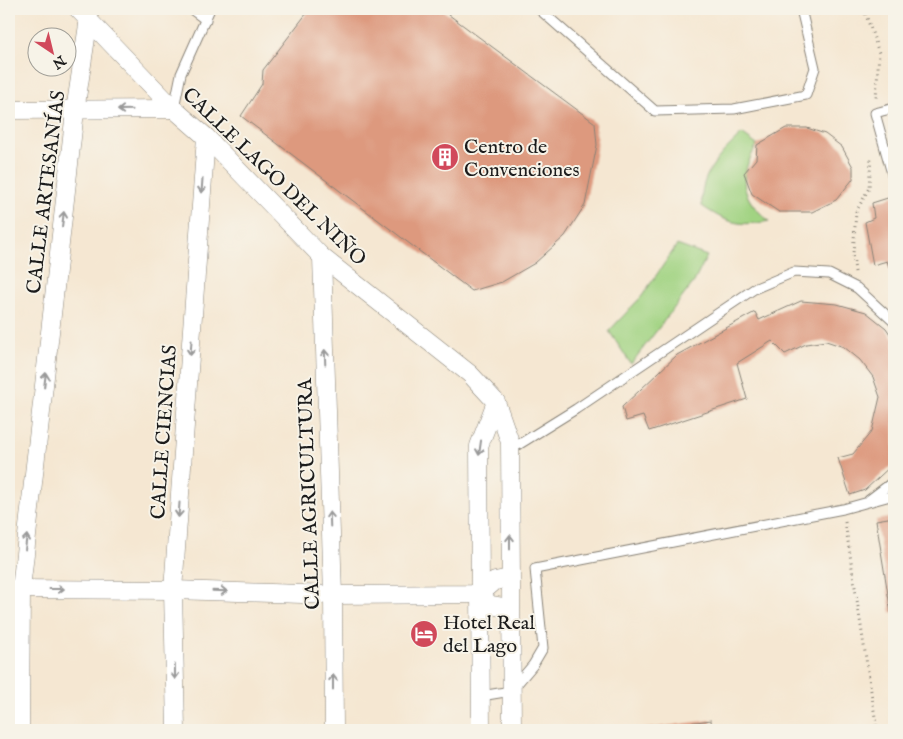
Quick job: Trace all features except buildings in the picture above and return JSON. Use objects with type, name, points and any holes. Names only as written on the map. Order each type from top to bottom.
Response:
[{"type":"street","name":"CALLE LAGO DEL NIÑO","points":[[84,13],[174,108],[206,137],[322,257],[470,374],[496,402]]},
{"type":"street","name":"CALLE ARTESANÍAS","points":[[20,730],[15,589],[76,111],[84,13]]},
{"type":"street","points":[[9,110],[76,111],[174,108]]},
{"type":"street","name":"CALLE CIENCIAS","points":[[176,730],[173,590],[206,137]]},
{"type":"street","name":"CALLE AGRICULTURA","points":[[322,257],[334,730]]},
{"type":"street","points":[[496,402],[510,442],[512,730]]},
{"type":"street","points":[[481,730],[479,446],[496,402]]},
{"type":"street","points":[[15,589],[173,590],[332,595],[480,594],[495,581],[510,578]]},
{"type":"street","points":[[480,594],[490,605],[510,608]]},
{"type":"lane","points":[[191,9],[206,20]]},
{"type":"lane","points":[[174,108],[181,74],[210,9]]},
{"type":"lane","points":[[538,9],[655,112],[734,109],[806,95],[816,68],[801,9]]},
{"type":"lane","points":[[894,108],[875,112],[894,182]]},
{"type":"lane","points":[[510,450],[576,409],[754,289],[794,272],[829,274],[857,288],[894,320]]},
{"type":"lane","points":[[865,503],[894,481]]},
{"type":"lane","points":[[481,696],[511,691],[533,665],[543,648],[535,568],[843,509],[894,495]]},
{"type":"path","points":[[864,9],[879,53],[875,112]]},
{"type":"path","points":[[857,288],[853,254],[856,212],[869,188],[872,150]]},
{"type":"path","points":[[843,509],[877,730]]},
{"type":"green space","points":[[742,134],[757,145],[747,167],[745,177],[747,195],[759,212],[769,221],[749,224],[734,222],[726,220],[702,206],[702,195],[707,175],[719,157]]},
{"type":"green space","points":[[677,245],[707,256],[694,282],[631,364],[609,331],[642,296]]},
{"type":"place","name":"Centro de Convenciones","points":[[445,157]]},
{"type":"place","name":"Hotel Real del Lago","points":[[424,634]]}]
